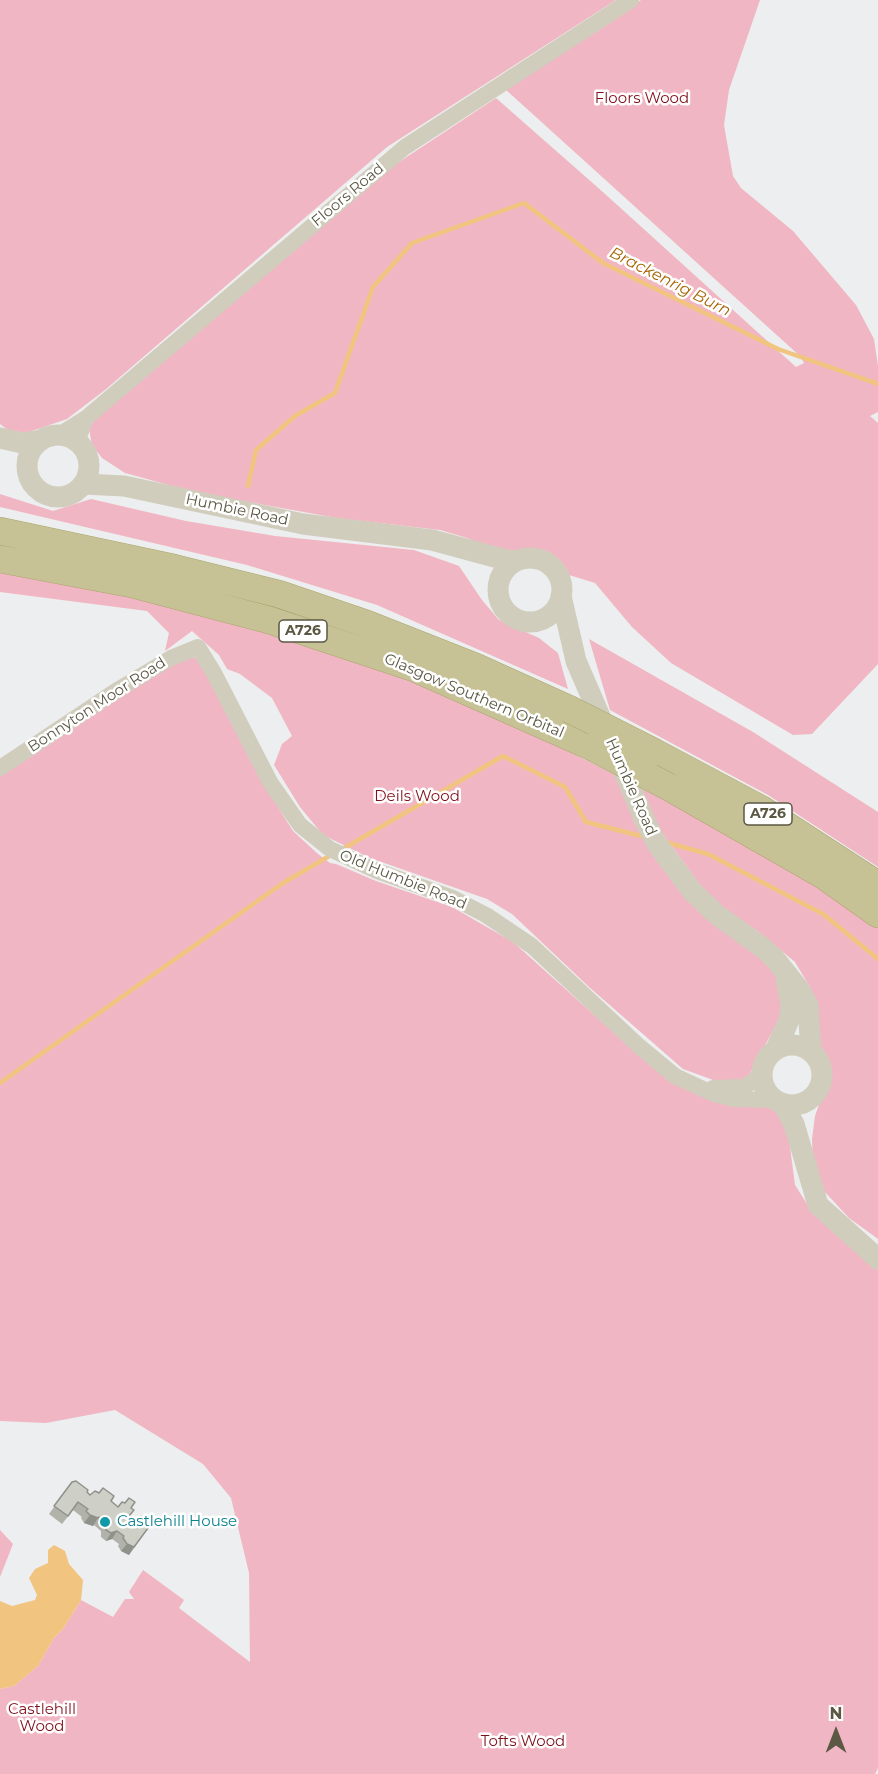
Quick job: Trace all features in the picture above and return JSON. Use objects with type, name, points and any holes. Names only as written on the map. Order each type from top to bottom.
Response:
[{"type":"highway","name":"Glasgow Southern Orbital","points":[[0,531],[174,568],[279,594],[367,624],[465,662],[569,708],[761,809],[878,885]]},
{"type":"highway","name":"Glasgow Southern Orbital","points":[[0,559],[132,584],[269,620],[414,668],[592,747],[669,787],[823,875],[878,914]]},
{"type":"street","name":"Floors Road","points":[[66,443],[86,418],[405,147],[631,0]]},
{"type":"street","points":[[0,438],[22,443],[66,443]]},
{"type":"street","points":[[0,443],[27,472]]},
{"type":"street","points":[[66,443],[88,476],[76,492],[57,498],[37,490],[30,482],[27,472],[29,454],[66,443]]},
{"type":"street","name":"Humbie Road","points":[[66,443],[124,486]]},
{"type":"street","name":"Humbie Road","points":[[84,484],[124,486],[303,524],[432,540],[516,561]]},
{"type":"street","name":"Humbie Road","points":[[458,548],[478,564],[490,579],[498,595]]},
{"type":"street","points":[[527,558],[540,560],[549,565],[558,575],[561,585],[558,606],[548,617],[538,621],[521,621],[506,612],[498,595],[501,575],[507,567],[527,558]]},
{"type":"street","name":"Humbie Road","points":[[561,596],[576,661],[657,844],[692,891],[716,914],[763,948],[785,972],[807,1005],[811,1052],[821,1066],[822,1075],[807,1112],[801,1152]]},
{"type":"street","name":"Humbie Road","points":[[521,621],[553,634],[562,641],[576,661]]},
{"type":"street","name":"Bonnyton Moor Road","points":[[0,768],[119,689],[171,658],[198,647]]},
{"type":"street","name":"Old Humbie Road","points":[[198,647],[214,673],[270,782],[300,825],[330,849],[377,871],[453,898],[486,915],[532,946],[640,1047],[675,1076],[694,1086]]},
{"type":"street","points":[[776,1049],[789,1020],[791,1006],[785,972]]},
{"type":"street","points":[[694,1086],[728,1089],[743,1087],[754,1081],[769,1055],[776,1049],[794,1044],[811,1052]]},
{"type":"street","name":"Humbie Road","points":[[761,1072],[764,1088],[779,1102],[794,1124],[818,1205],[878,1259]]},
{"type":"street","points":[[694,1086],[734,1099],[802,1103],[811,1098]]},
{"type":"green space","points":[[0,0],[616,0],[387,147],[105,390],[67,419],[26,433],[8,430],[0,424]]},
{"type":"green space","name":"Floors Wood","points":[[641,0],[760,0],[729,90],[724,125],[733,176],[741,188],[793,231],[856,305],[874,339],[878,366],[878,412],[870,416],[878,423],[878,664],[812,734],[793,735],[671,663],[632,627],[595,583],[569,575],[561,562],[545,554],[525,551],[507,553],[440,530],[337,518],[198,493],[125,473],[102,458],[92,445],[89,429],[99,413],[387,170],[496,98],[796,367],[804,363],[801,357],[505,89]]},
{"type":"green space","points":[[0,494],[53,511],[91,499],[186,521],[275,536],[414,550],[459,566],[499,620],[539,638],[558,653],[568,689],[377,605],[247,565],[0,507]]},
{"type":"green space","name":"Deils Wood","points":[[0,566],[234,620],[454,694],[618,776],[635,824],[775,970],[784,1010],[752,1070],[745,1080],[716,1081],[683,1069],[589,987],[512,914],[487,899],[370,858],[323,835],[300,807],[274,765],[282,744],[292,736],[272,698],[240,674],[227,669],[219,655],[192,631],[165,651],[169,633],[147,611],[0,592]]},
{"type":"green space","points":[[589,639],[753,732],[878,812],[878,867],[768,795],[610,710]]},
{"type":"green space","points":[[194,657],[203,663],[260,778],[293,831],[318,854],[330,863],[452,907],[513,942],[630,1047],[689,1090],[777,1108],[787,1124],[795,1185],[809,1207],[878,1270],[878,1768],[875,1774],[0,1774],[0,1689],[14,1686],[38,1666],[54,1638],[63,1629],[81,1600],[113,1617],[125,1599],[134,1599],[129,1592],[143,1570],[184,1600],[179,1608],[250,1662],[249,1573],[231,1498],[203,1464],[115,1410],[46,1423],[0,1421],[0,773],[178,661]]},
{"type":"green space","points":[[639,787],[728,833],[878,925],[878,1239],[849,1218],[824,1191],[813,1165],[812,1139],[815,1116],[829,1076],[828,1062],[820,1046],[811,989],[795,962],[756,930],[722,907],[703,889],[660,830]]},
{"type":"green space","points":[[0,1530],[13,1544],[0,1577]]},
{"type":"shaded area","points":[[54,1545],[65,1551],[69,1564],[83,1580],[81,1600],[63,1629],[54,1638],[38,1666],[14,1686],[0,1689],[0,1601],[12,1606],[35,1600],[37,1595],[29,1578],[35,1569],[48,1563],[48,1550]]},
{"type":"building","name":"Castlehill House","points":[[76,1481],[88,1490],[90,1495],[95,1491],[99,1493],[103,1488],[114,1496],[111,1501],[118,1507],[129,1498],[135,1502],[131,1508],[134,1510],[129,1516],[136,1521],[141,1516],[151,1524],[134,1547],[127,1544],[124,1536],[117,1531],[111,1533],[106,1530],[106,1523],[99,1517],[90,1515],[86,1511],[88,1509],[78,1502],[68,1516],[54,1506],[72,1482]]},
{"type":"waterway","name":"Brackenrig Burn","points":[[248,486],[256,450],[295,416],[335,393],[373,287],[412,243],[524,203],[603,263],[778,349],[878,384]]},
{"type":"waterway","points":[[341,850],[503,756],[565,787],[586,822],[645,837]]},
{"type":"waterway","points":[[665,842],[708,854],[823,914],[878,959]]},
{"type":"waterway","points":[[0,1083],[283,883],[331,855]]},
{"type":"place","name":"Castlehill House","points":[[105,1522]]},
{"type":"park label","name":"Castlehill Wood","points":[[42,1718]]},
{"type":"park label","name":"Tofts Wood","points":[[523,1742]]}]
